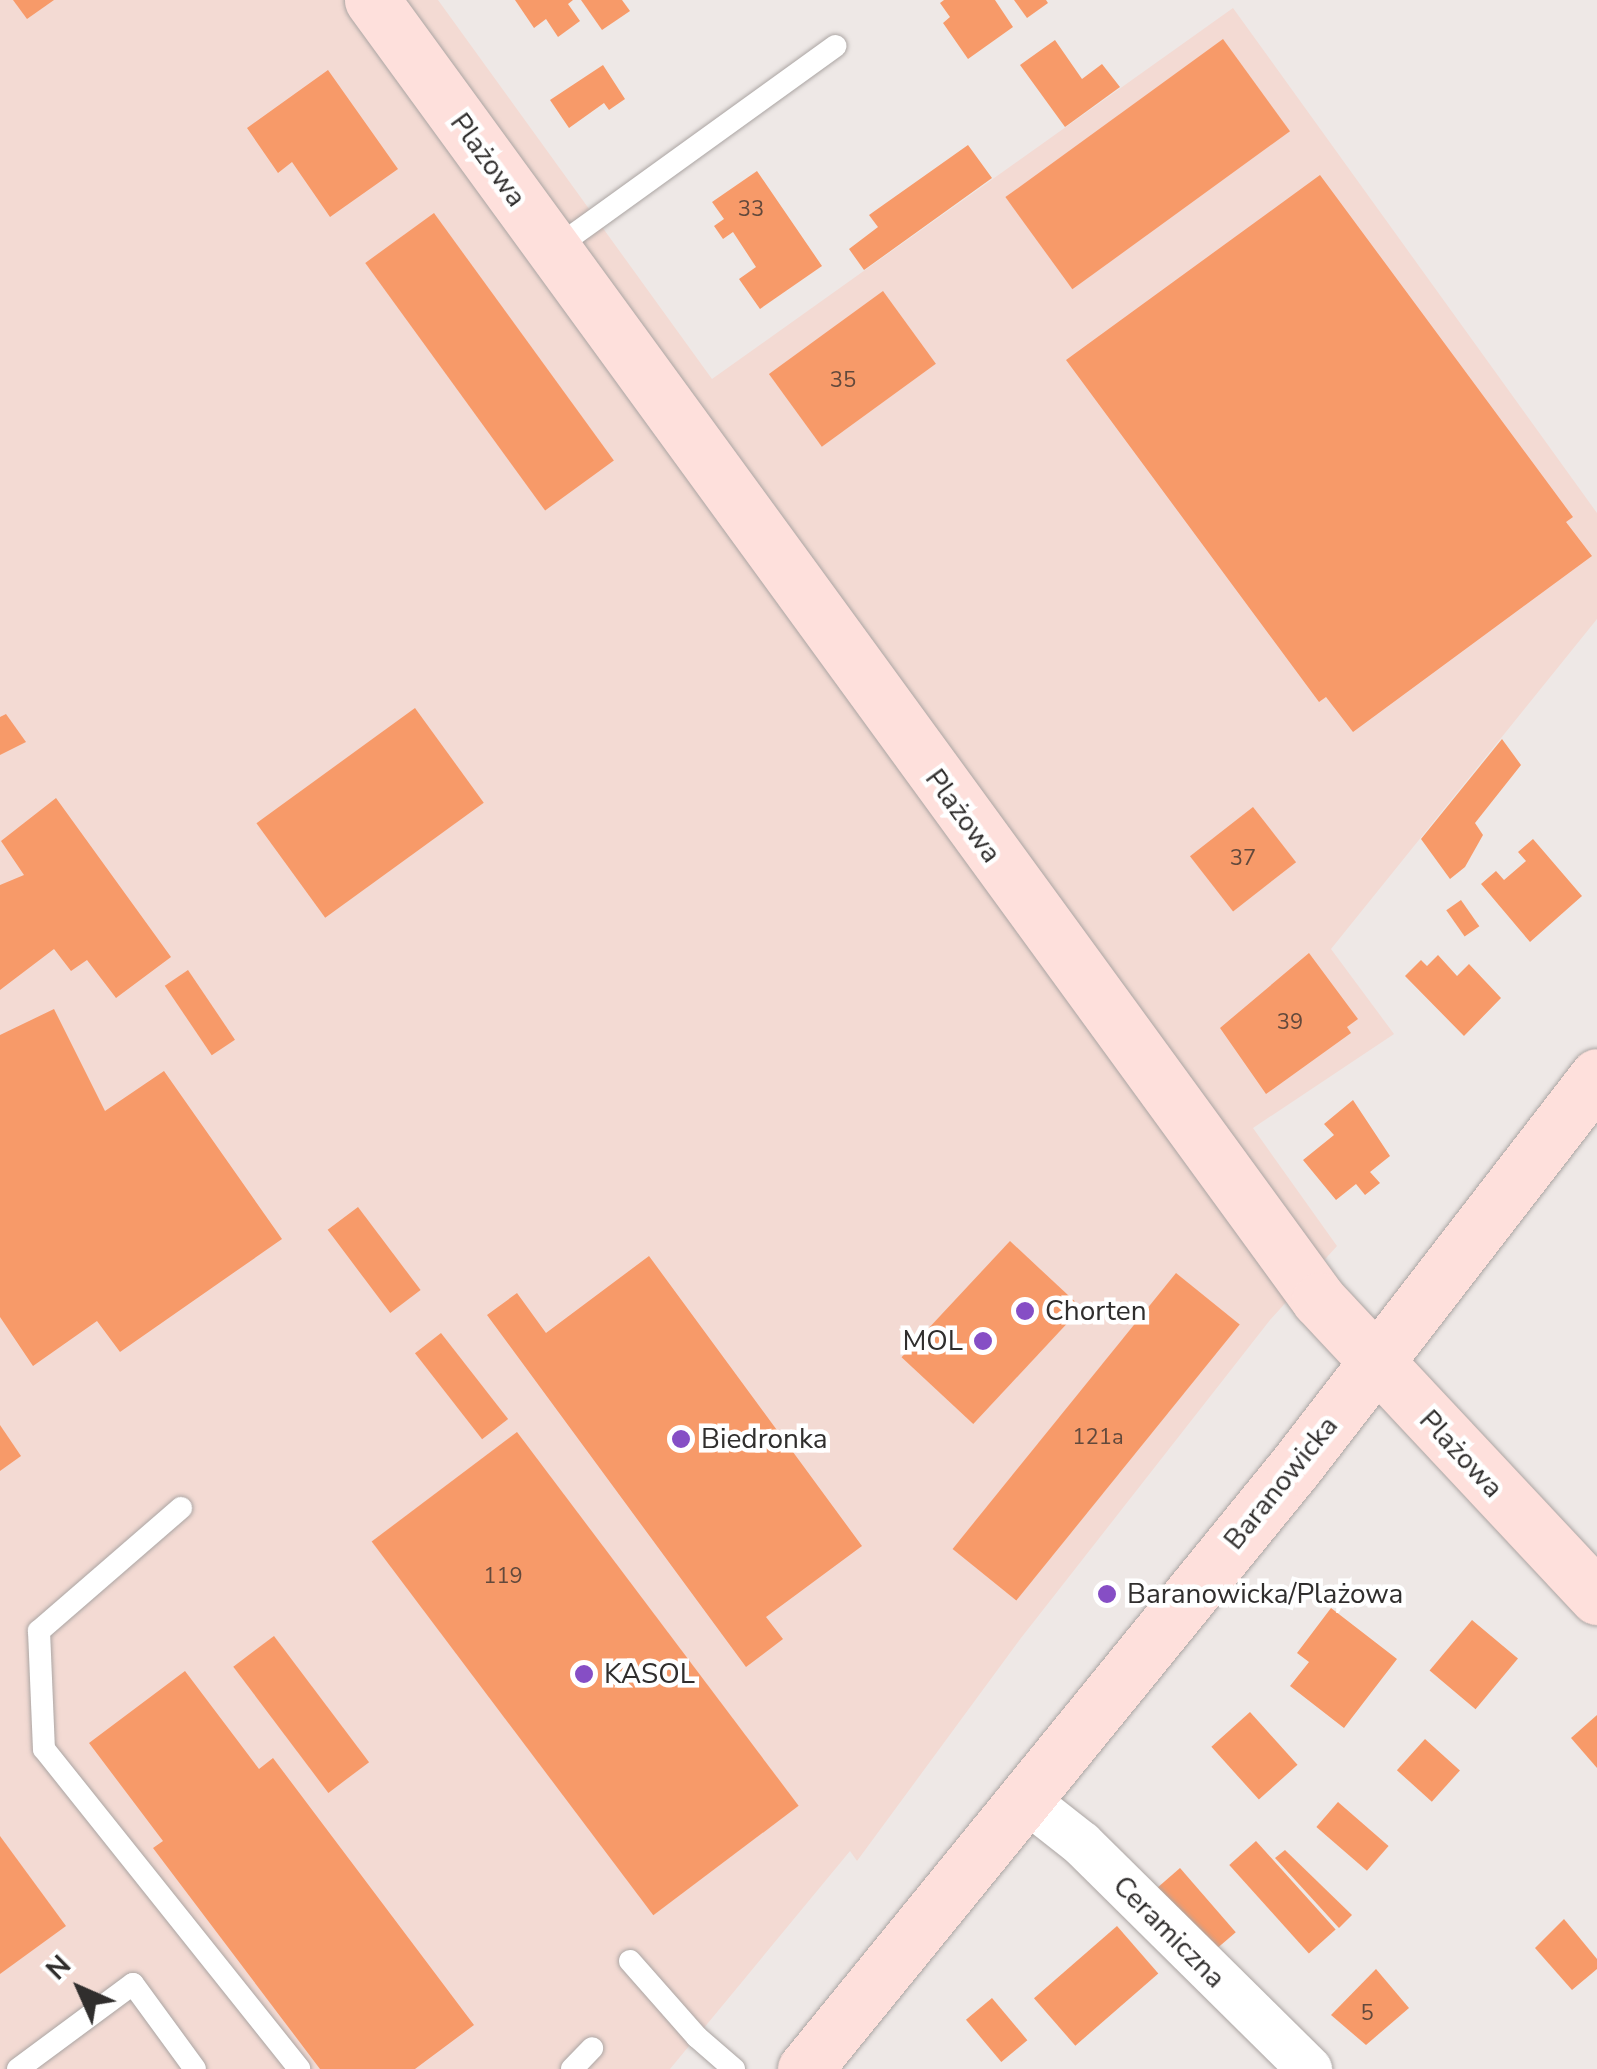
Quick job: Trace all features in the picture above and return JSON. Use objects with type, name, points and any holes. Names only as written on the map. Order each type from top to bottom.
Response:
[{"type":"street","name":"Plażowa","points":[[373,0],[1220,1170],[1376,1363],[1597,1598]]},
{"type":"street","name":"Baranowicka","points":[[805,2069],[1376,1363],[1597,1076]]},
{"type":"street","name":"Ceramiczna","points":[[1025,1799],[1081,1843],[1310,2069]]},
{"type":"lane","points":[[552,250],[835,46]]},
{"type":"lane","points":[[181,1508],[39,1631],[44,1750],[299,2069]]},
{"type":"lane","points":[[630,1961],[696,2037],[734,2069]]},
{"type":"lane","points":[[18,2069],[133,1984],[195,2069]]},
{"type":"lane","points":[[572,2069],[592,2048]]},
{"type":"shaded area","points":[[0,0],[438,0],[712,379],[1233,8],[1597,513],[1597,619],[1331,949],[1394,1034],[1253,1128],[1337,1246],[1270,1320],[1021,1638],[857,1861],[850,1851],[670,2069],[0,2069]]},
{"type":"building","points":[[13,0],[54,0],[27,19]]},
{"type":"building","points":[[515,0],[573,0],[568,4],[580,21],[558,37],[546,19],[534,28]]},
{"type":"building","points":[[581,0],[622,0],[630,11],[602,30]]},
{"type":"building","points":[[995,0],[1013,27],[968,59],[943,23],[950,17],[940,3]]},
{"type":"building","points":[[1014,0],[1046,0],[1048,3],[1027,18]]},
{"type":"building","points":[[1223,39],[1290,131],[1072,289],[1005,197]]},
{"type":"building","points":[[1055,40],[1082,79],[1102,64],[1120,87],[1065,127],[1020,65]]},
{"type":"building","points":[[603,65],[625,99],[609,110],[604,103],[569,128],[550,100]]},
{"type":"building","points":[[328,70],[398,169],[330,217],[292,162],[278,173],[247,128]]},
{"type":"building","points":[[968,145],[992,178],[864,270],[849,249],[878,227],[869,215]]},
{"type":"building","points":[[757,171],[822,266],[760,309],[739,279],[756,267],[733,232],[723,239],[714,226],[724,219],[712,202]]},
{"type":"building","points":[[1320,175],[1573,517],[1566,522],[1592,556],[1353,732],[1326,697],[1319,702],[1066,360]]},
{"type":"building","points":[[434,213],[614,461],[545,511],[365,263]]},
{"type":"building","points":[[883,291],[936,364],[822,447],[769,374]]},
{"type":"building","points":[[415,708],[484,803],[325,918],[256,823]]},
{"type":"building","points":[[6,714],[26,742],[0,755],[0,717]]},
{"type":"building","points":[[1502,739],[1521,765],[1475,823],[1483,835],[1465,867],[1450,879],[1421,839]]},
{"type":"building","points":[[56,798],[171,957],[116,998],[87,960],[71,971],[54,949],[0,990],[0,885],[24,875],[1,841]]},
{"type":"building","points":[[1253,807],[1296,862],[1233,911],[1190,856]]},
{"type":"building","points":[[1533,839],[1582,896],[1530,942],[1481,884],[1496,871],[1504,880],[1526,861],[1518,852]]},
{"type":"building","points":[[1461,900],[1479,926],[1465,937],[1446,910]]},
{"type":"building","points":[[1309,953],[1358,1019],[1347,1027],[1351,1033],[1266,1094],[1220,1028]]},
{"type":"building","points":[[1438,955],[1457,976],[1469,964],[1501,998],[1464,1036],[1405,976],[1421,960],[1427,966]]},
{"type":"building","points":[[188,970],[235,1040],[212,1055],[165,986]]},
{"type":"building","points":[[54,1009],[105,1111],[164,1071],[282,1239],[120,1352],[97,1321],[33,1366],[0,1317],[0,1035]]},
{"type":"building","points":[[1353,1100],[1390,1156],[1370,1172],[1380,1183],[1365,1195],[1356,1184],[1336,1200],[1303,1160],[1334,1135],[1324,1124]]},
{"type":"building","points":[[358,1207],[421,1290],[390,1313],[328,1230]]},
{"type":"building","name":"MOL","points":[[1010,1241],[1082,1308],[973,1424],[902,1357]]},
{"type":"building","name":"Biedronka","points":[[649,1256],[862,1546],[766,1617],[783,1639],[746,1667],[487,1315],[517,1293],[546,1333]]},
{"type":"building","points":[[1176,1273],[1240,1325],[1016,1600],[953,1549]]},
{"type":"building","points":[[441,1333],[508,1419],[482,1439],[415,1353]]},
{"type":"building","points":[[0,1425],[21,1456],[0,1471]]},
{"type":"building","name":"KASOL","points":[[517,1432],[799,1806],[653,1915],[372,1542]]},
{"type":"building","points":[[1331,1608],[1397,1659],[1344,1728],[1290,1686],[1309,1662],[1297,1653]]},
{"type":"building","points":[[1472,1620],[1518,1659],[1476,1709],[1430,1671]]},
{"type":"building","points":[[274,1636],[369,1762],[328,1793],[233,1667]]},
{"type":"building","points":[[185,1671],[259,1769],[273,1758],[474,2025],[415,2069],[320,2069],[153,1848],[163,1841],[89,1743]]},
{"type":"building","points":[[1250,1712],[1298,1765],[1259,1800],[1211,1747]]},
{"type":"building","points":[[1597,1715],[1597,1768],[1571,1738]]},
{"type":"building","points":[[1425,1739],[1460,1770],[1432,1802],[1397,1770]]},
{"type":"building","points":[[1338,1802],[1389,1846],[1367,1871],[1316,1827]]},
{"type":"building","points":[[0,1836],[66,1926],[0,1974]]},
{"type":"building","points":[[1256,1841],[1336,1929],[1309,1954],[1229,1865]]},
{"type":"building","points":[[1285,1850],[1352,1915],[1339,1928],[1275,1858]]},
{"type":"building","points":[[1180,1868],[1236,1932],[1213,1952],[1157,1888]]},
{"type":"building","points":[[1564,1919],[1597,1959],[1597,1969],[1572,1990],[1535,1948]]},
{"type":"building","points":[[1117,1926],[1158,1974],[1075,2046],[1034,1998]]},
{"type":"building","points":[[1376,1969],[1409,2008],[1366,2045],[1331,2015]]},
{"type":"building","points":[[992,1998],[1027,2040],[1001,2062],[966,2020]]},
{"type":"place","name":"Chorten","points":[[1025,1311]]},
{"type":"place","name":"MOL","points":[[983,1341]]},
{"type":"place","name":"Biedronka","points":[[681,1439]]},
{"type":"place","name":"Baranowicka/Plażowa","points":[[1107,1594]]},
{"type":"place","name":"KASOL","points":[[584,1674]]}]
